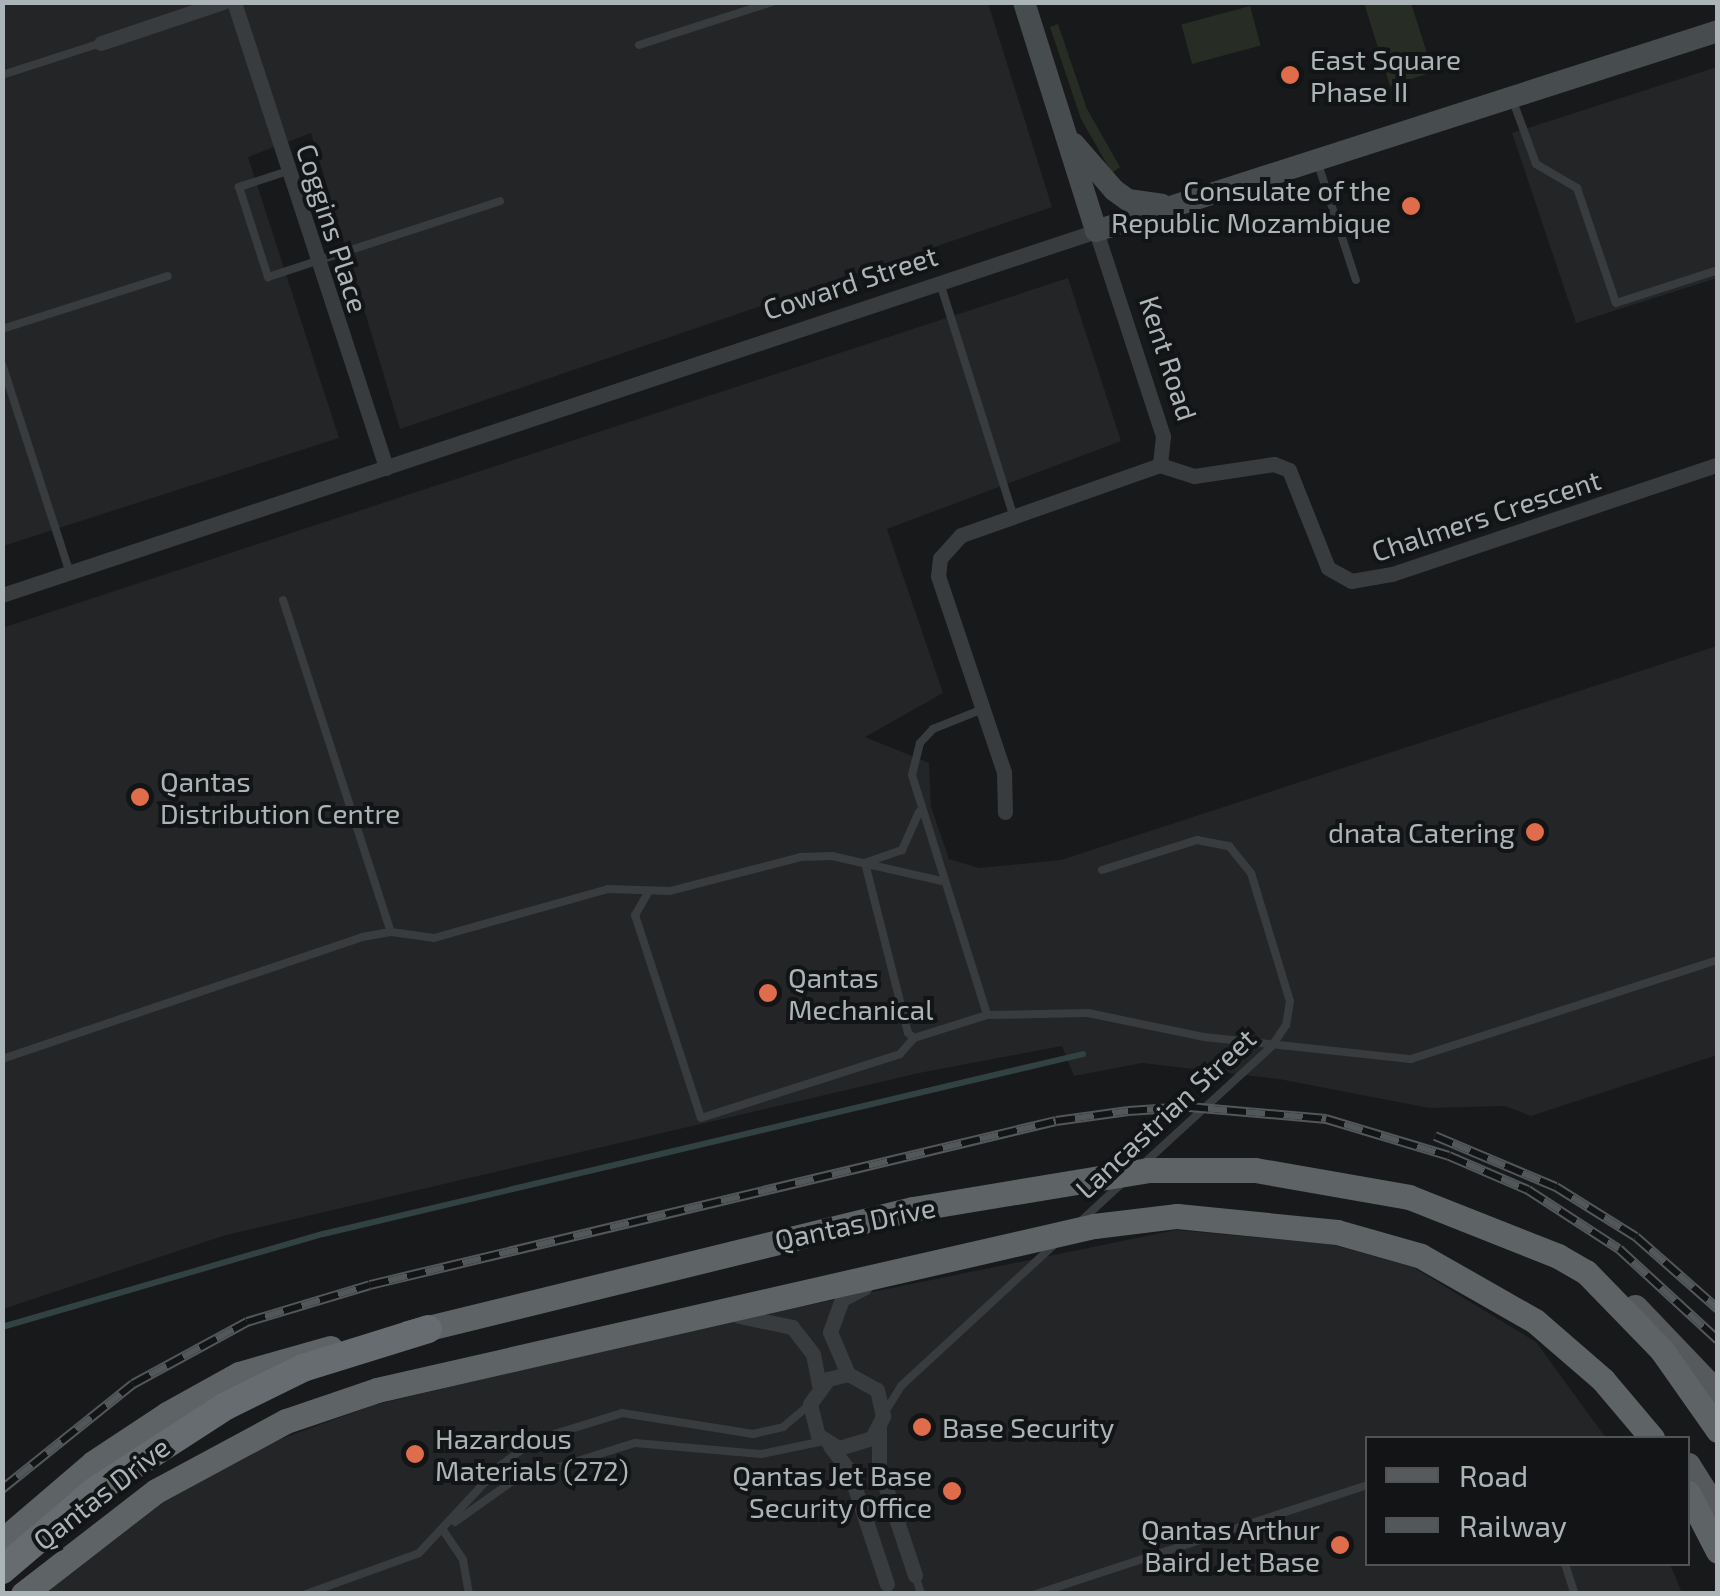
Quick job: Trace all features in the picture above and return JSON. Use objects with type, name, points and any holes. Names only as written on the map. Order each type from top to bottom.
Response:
[{"type":"highway","name":"Qantas Drive","points":[[2,1570],[96,1490],[214,1412],[303,1368],[428,1329],[913,1209],[1179,1168],[1271,1172],[1408,1197],[1493,1225],[1586,1272]]},
{"type":"highway","name":"Qantas Drive","points":[[23,1594],[156,1491],[286,1422],[377,1390],[1094,1226],[1176,1216],[1337,1232],[1421,1256],[1476,1282],[1603,1380],[1650,1436]]},
{"type":"highway","points":[[1586,1272],[1689,1382],[1718,1430]]},
{"type":"highway","points":[[2,1541],[93,1463],[240,1374],[303,1354],[428,1329]]},
{"type":"highway","points":[[1690,1498],[1718,1551]]},
{"type":"main road","name":"Kent Road","points":[[1027,3],[1096,231]]},
{"type":"main road","name":"Coward Street","points":[[1096,231],[1718,31]]},
{"type":"main road","points":[[1065,134],[1128,200],[1176,205]]},
{"type":"main road","name":"Qantas Drive","points":[[1586,1272],[1660,1330],[1718,1394]]},
{"type":"main road","points":[[1603,1380],[1665,1436]]},
{"type":"main road","points":[[1690,1468],[1718,1513]]},
{"type":"street","points":[[101,43],[223,2]]},
{"type":"street","name":"Coggins Place","points":[[234,2],[386,468]]},
{"type":"street","name":"Coward Street","points":[[2,595],[1096,231]]},
{"type":"street","name":"Kent Road","points":[[1096,231],[1163,436],[1160,465]]},
{"type":"street","name":"Chalmers Crescent","points":[[1160,465],[1194,476],[1274,464],[1289,470],[1328,568],[1351,580],[1392,574],[1718,464]]},
{"type":"street","points":[[1004,812],[1004,772],[938,576],[940,558],[961,535],[1160,465]]},
{"type":"street","points":[[848,1374],[830,1318],[842,1299],[903,1270]]},
{"type":"street","points":[[690,1319],[755,1316],[788,1324],[814,1354],[819,1386],[810,1404],[810,1421],[849,1470],[886,1582],[912,1568],[877,1457],[881,1423],[870,1382],[848,1374],[819,1386]]},
{"type":"street","points":[[826,1442],[850,1448],[881,1423]]},
{"type":"lane","points":[[638,45],[772,2]]},
{"type":"lane","points":[[2,76],[101,43]]},
{"type":"lane","points":[[1512,97],[1536,164],[1577,188],[1616,303],[1718,270]]},
{"type":"lane","points":[[1317,159],[1356,280]]},
{"type":"lane","points":[[288,171],[239,187],[268,277],[500,202]]},
{"type":"lane","points":[[2,328],[168,276]]},
{"type":"lane","points":[[940,283],[1015,519]]},
{"type":"lane","points":[[2,364],[70,573]]},
{"type":"lane","points":[[283,600],[391,932]]},
{"type":"lane","points":[[983,709],[933,729],[913,762],[919,810],[986,1016]]},
{"type":"lane","points":[[866,863],[902,850],[919,810]]},
{"type":"lane","name":"Lancastrian Street","points":[[881,1423],[900,1386],[1282,1034],[1288,993],[1242,858],[1210,839],[1102,870]]},
{"type":"lane","points":[[2,1059],[391,932],[434,938],[608,889],[649,891],[801,857],[866,863],[942,881]]},
{"type":"lane","points":[[866,863],[865,881],[914,1038]]},
{"type":"lane","points":[[649,891],[635,915],[691,1102],[701,1118],[900,1054],[914,1038],[986,1016],[1088,1013],[1204,1037],[1411,1060],[1718,960]]},
{"type":"lane","points":[[870,1382],[887,1390],[900,1386]]},
{"type":"lane","points":[[443,1530],[500,1465],[535,1440],[622,1413],[754,1434],[783,1427],[810,1404]]},
{"type":"lane","points":[[306,1594],[408,1558],[511,1482],[624,1445],[761,1454],[826,1442]]},
{"type":"lane","points":[[1036,1594],[1365,1486]]},
{"type":"lane","points":[[443,1530],[463,1560],[470,1594]]},
{"type":"lane","points":[[1566,1566],[1575,1594]]},
{"type":"lane","points":[[912,1568],[921,1594]]},
{"type":"shaded area","points":[[3,3],[988,3],[1052,207],[400,429],[311,133],[248,157],[339,438],[3,546]]},
{"type":"shaded area","points":[[1364,3],[1411,3],[1433,72],[1390,86]]},
{"type":"shaded area","points":[[1250,6],[1261,46],[1192,64],[1181,24]]},
{"type":"shaded area","points":[[1058,24],[1087,109],[1120,167],[1112,173],[1081,119],[1050,27]]},
{"type":"shaded area","points":[[1717,67],[1717,278],[1576,323],[1512,133]]},
{"type":"shaded area","points":[[1068,278],[1121,441],[887,529],[943,693],[865,737],[929,763],[931,807],[949,859],[979,868],[1061,860],[1717,646],[1717,1055],[1531,1116],[1505,1106],[1429,1108],[1279,1079],[1142,1063],[1074,1076],[1062,1046],[919,1073],[226,1235],[3,1309],[2,628]]},
{"type":"shaded area","points":[[1176,1230],[1330,1244],[1413,1267],[1536,1342],[1605,1436],[1365,1436],[1365,1566],[1671,1566],[1682,1593],[42,1594],[163,1499],[256,1448],[374,1405],[691,1329]]},
{"type":"waterway","points":[[2,1327],[323,1234],[1083,1054]]},
{"type":"railway","points":[[2,1489],[133,1384],[247,1322],[370,1285],[1056,1121],[1128,1111],[1189,1107],[1326,1119],[1449,1156],[1528,1190],[1619,1249],[1718,1340]]},
{"type":"railway","points":[[1435,1136],[1556,1187],[1636,1237],[1718,1309]]},
{"type":"place","name":"East Square Phase II","points":[[1290,75]]},
{"type":"place","name":"Consulate of the Republic Mozambique","points":[[1411,206]]},
{"type":"place","name":"Qantas Distribution Centre","points":[[140,797]]},
{"type":"place","name":"dnata Catering","points":[[1535,832]]},
{"type":"place","name":"Qantas Mechanical","points":[[768,993]]},
{"type":"place","name":"Base Security","points":[[922,1427]]},
{"type":"place","name":"Hazardous Materials (272)","points":[[415,1454]]},
{"type":"place","name":"Qantas Jet Base Security Office","points":[[952,1491]]},
{"type":"place","name":"Qantas Arthur Baird Jet Base","points":[[1340,1545]]}]
